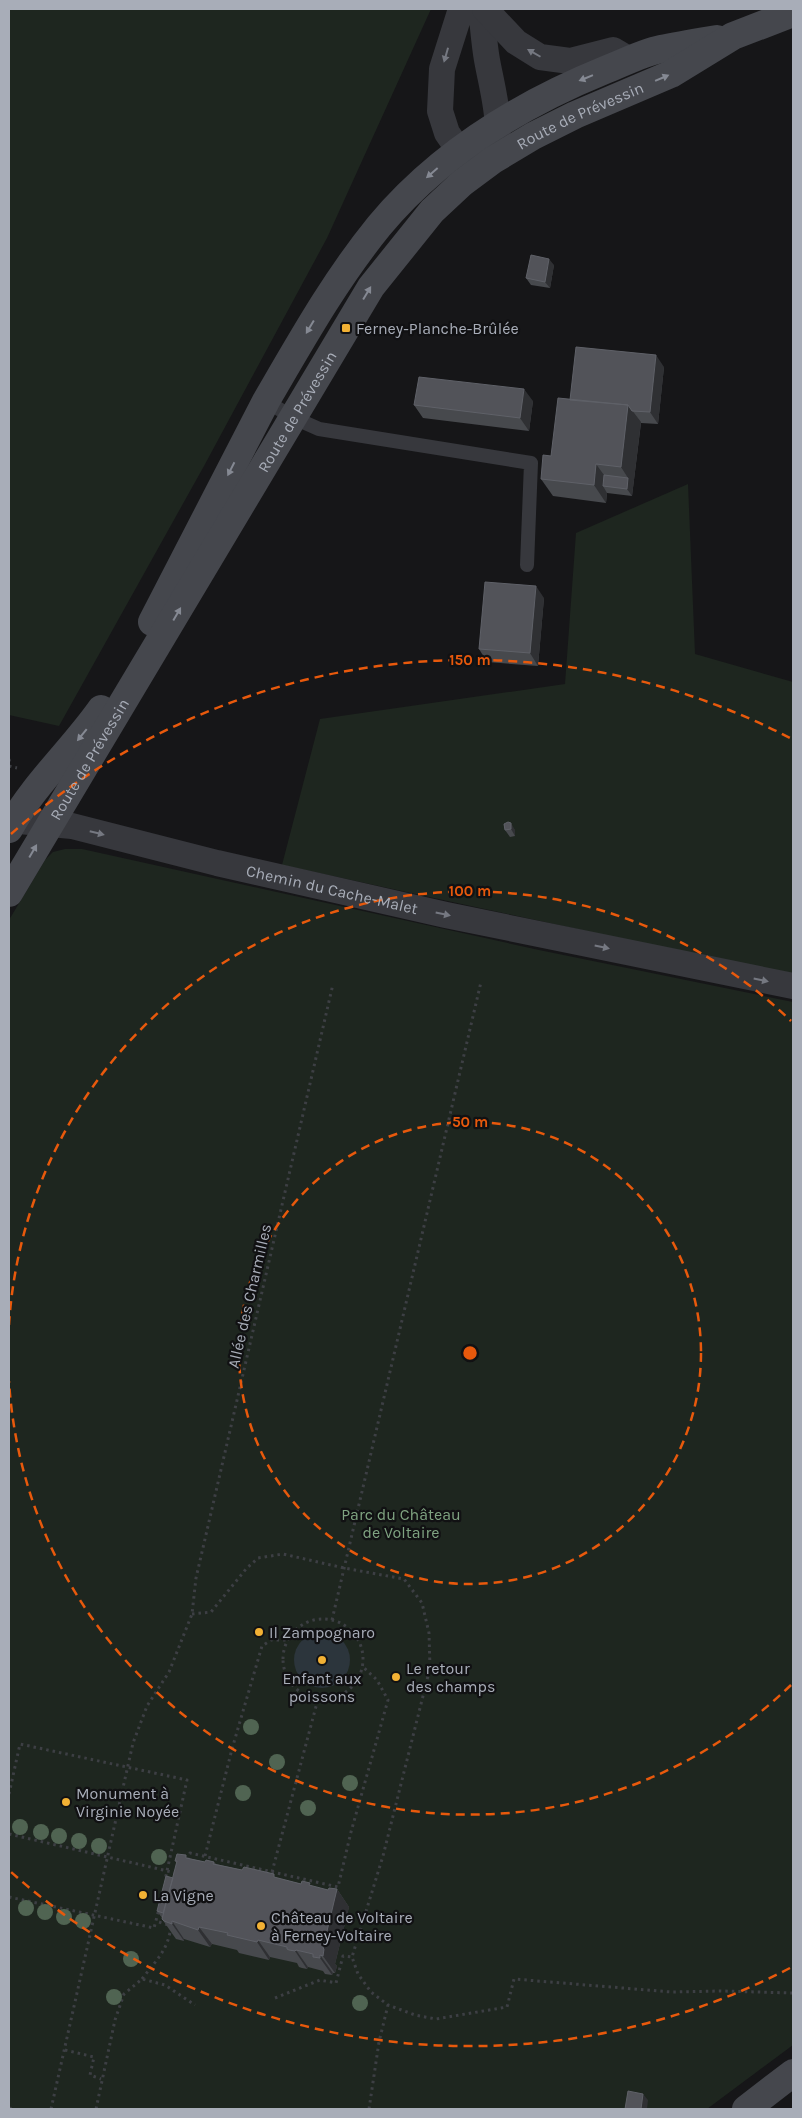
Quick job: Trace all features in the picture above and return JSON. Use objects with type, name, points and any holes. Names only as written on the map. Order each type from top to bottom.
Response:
[{"type":"main road","name":"Route de Prévessin","points":[[9,894],[371,287],[401,247],[432,211],[462,183],[492,160],[533,136],[575,115],[671,74],[734,36],[793,13]]},
{"type":"main road","name":"Route de Prévessin","points":[[10,823],[83,734],[109,699],[153,620],[266,401],[314,319],[358,253],[405,199],[459,150],[499,122],[540,99],[660,49],[734,36]]},
{"type":"main road","points":[[746,2109],[793,2073]]},
{"type":"street","points":[[461,9],[442,69],[440,112],[447,133],[459,150],[468,159],[479,164],[492,160],[496,150],[499,122],[485,48],[483,9]]},
{"type":"street","points":[[483,9],[516,42],[540,57],[570,61],[613,50],[630,60]]},
{"type":"street","name":"Chemin du Cache-Malet","points":[[10,823],[72,826],[217,863],[446,915],[793,986]]},
{"type":"lane","points":[[266,401],[292,417],[319,429],[531,463],[527,565]]},
{"type":"path","points":[[9,759],[10,766]]},
{"type":"path","points":[[332,1620],[481,982]]},
{"type":"path","name":"Allée des Charmilles","points":[[51,2109],[132,1743],[147,1706],[169,1672],[192,1614],[196,1578],[333,984]]},
{"type":"path","points":[[192,1614],[211,1612],[246,1569],[258,1558],[283,1554],[344,1568],[404,1578],[422,1603],[430,1633],[430,1668],[383,1856],[352,1957],[358,1974],[371,1992],[388,2005],[415,2015],[436,2019],[507,2007],[514,1980],[671,1992],[793,1993]]},
{"type":"path","points":[[319,1619],[332,1620],[343,1624],[360,1642],[362,1666],[358,1678],[351,1688],[342,1695],[330,1699],[318,1699],[305,1695],[294,1688],[287,1678],[283,1666],[283,1652],[295,1630],[306,1623],[319,1619]]},
{"type":"path","points":[[205,1856],[232,1749],[262,1646],[271,1640],[288,1640]]},
{"type":"path","points":[[187,1866],[190,1853],[338,1887],[351,1832],[388,1700],[377,1680],[362,1666]]},
{"type":"path","points":[[272,1872],[318,1699]]},
{"type":"path","points":[[9,1794],[20,1744],[187,1780],[163,1888]]},
{"type":"path","points":[[9,1834],[185,1875]]},
{"type":"path","points":[[9,1897],[154,1928],[160,1904]]},
{"type":"path","points":[[96,2109],[115,2020],[124,1994],[142,1979],[160,1958],[167,1942],[170,1926],[156,1921]]},
{"type":"path","points":[[275,1998],[320,1980],[336,1983],[343,1956],[352,1957]]},
{"type":"path","points":[[142,1979],[165,1985],[195,2005]]},
{"type":"path","points":[[369,2109],[378,2042],[388,2005]]},
{"type":"path","points":[[65,2050],[94,2057],[90,2075],[102,2080]]},
{"type":"path","points":[[9,2108],[14,2109]]},
{"type":"green space","points":[[9,9],[431,9],[327,238],[204,466],[59,726],[9,715]]},
{"type":"green space","points":[[688,484],[695,654],[793,682],[793,976],[282,865],[320,719],[565,684],[576,533]]},
{"type":"green space","name":"Parc du Château de Voltaire","points":[[65,849],[82,849],[539,950],[793,1002],[793,2045],[707,2109],[9,2109],[9,920],[45,860],[53,852]]},
{"type":"shaded area","points":[[317,1632],[327,1632],[342,1640],[348,1649],[350,1660],[348,1671],[342,1680],[327,1688],[317,1688],[306,1683],[299,1676],[294,1665],[294,1655],[299,1644],[306,1637]]},
{"type":"building","points":[[531,255],[549,259],[545,282],[526,278]]},
{"type":"building","points":[[576,347],[656,355],[650,412],[632,411],[628,405],[570,400]]},
{"type":"building","points":[[419,377],[524,389],[520,418],[414,405]]},
{"type":"building","points":[[558,398],[628,405],[621,467],[596,464],[594,485],[541,479],[543,455],[551,456]]},
{"type":"building","points":[[604,475],[628,478],[627,489],[603,486]]},
{"type":"building","points":[[485,582],[536,586],[530,653],[479,649]]},
{"type":"building","points":[[511,823],[511,829],[505,830],[504,824]]},
{"type":"building","name":"Château de Voltaire à Ferney-Voltaire","points":[[177,1854],[186,1855],[186,1858],[205,1862],[206,1860],[214,1862],[213,1864],[242,1870],[244,1867],[274,1874],[274,1877],[301,1884],[302,1881],[328,1890],[329,1888],[337,1889],[323,1948],[323,1956],[320,1955],[320,1958],[313,1957],[313,1954],[289,1950],[287,1947],[258,1940],[257,1942],[199,1927],[198,1930],[172,1921],[172,1924],[164,1921],[162,1919],[177,1861],[175,1861]]},
{"type":"building","points":[[166,1876],[173,1878],[163,1913],[157,1911]]},
{"type":"building","points":[[628,2091],[643,2094],[641,2109],[625,2109]]},
{"type":"place","name":"Ferney-Planche-Brûlée","points":[[346,328]]},
{"type":"place","name":"Il Zampognaro","points":[[259,1632]]},
{"type":"place","name":"Enfant aux poissons","points":[[322,1660]]},
{"type":"place","name":"Le retour des champs","points":[[396,1677]]},
{"type":"place","name":"Monument à Virginie Noyée","points":[[66,1802]]},
{"type":"place","name":"La Vigne","points":[[143,1895]]},
{"type":"place","name":"Château de Voltaire à Ferney-Voltaire","points":[[261,1926]]}]
